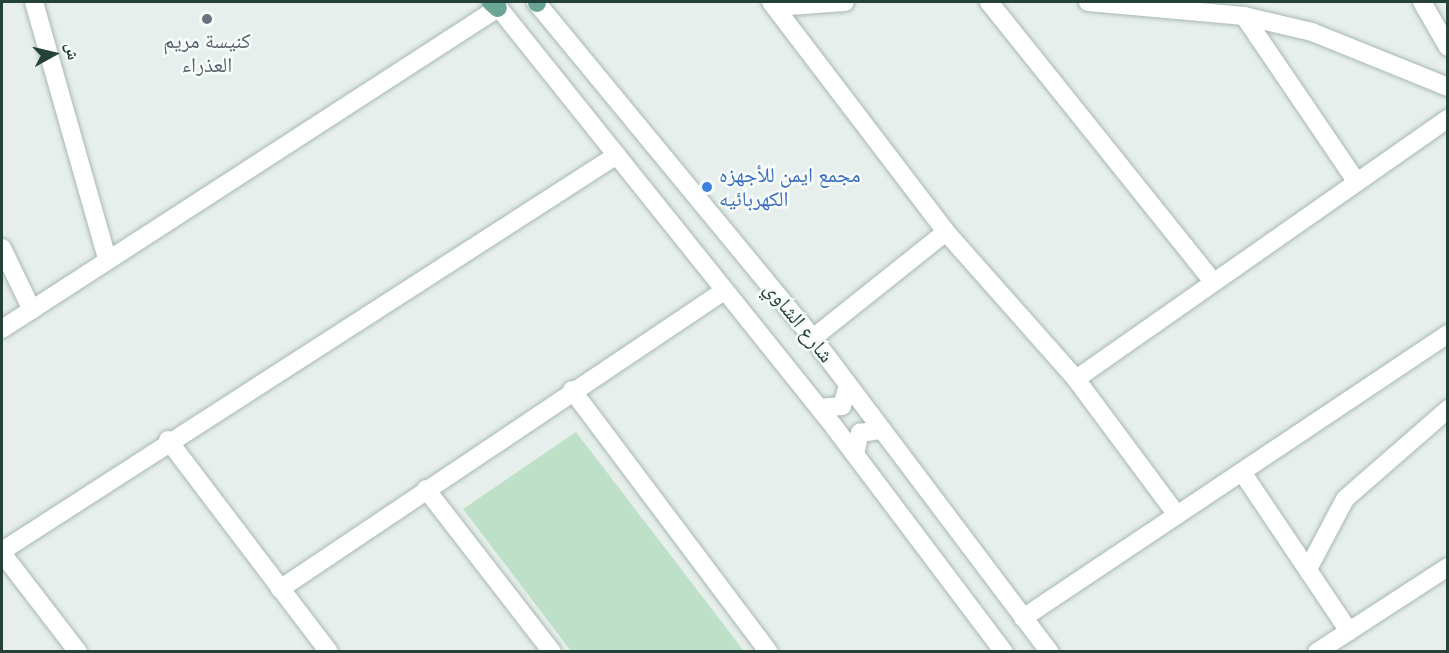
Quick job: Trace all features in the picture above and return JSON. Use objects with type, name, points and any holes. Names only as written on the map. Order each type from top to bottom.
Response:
[{"type":"street","points":[[34,2],[107,259]]},
{"type":"street","name":"شارع الشاوي","points":[[537,2],[813,338],[1050,651]]},
{"type":"street","points":[[773,4],[845,2]]},
{"type":"street","points":[[989,2],[1213,282]]},
{"type":"street","points":[[1088,2],[1244,16],[1312,32],[1448,87]]},
{"type":"street","points":[[1422,2],[1448,47]]},
{"type":"street","points":[[2,329],[494,4]]},
{"type":"street","name":"شارع الشاوي","points":[[494,4],[819,408],[1004,651]]},
{"type":"street","points":[[773,4],[946,232],[1076,379],[1177,515]]},
{"type":"street","points":[[1244,16],[1356,182]]},
{"type":"street","points":[[1076,379],[1448,119]]},
{"type":"street","points":[[78,651],[2,552],[168,440],[617,155]]},
{"type":"street","points":[[813,338],[946,232]]},
{"type":"street","points":[[2,248],[32,310]]},
{"type":"street","points":[[280,589],[572,390],[724,291]]},
{"type":"street","points":[[1023,618],[1448,334]]},
{"type":"street","points":[[819,408],[842,406],[848,385]]},
{"type":"street","points":[[572,390],[769,651]]},
{"type":"street","points":[[1308,569],[1345,499],[1448,409]]},
{"type":"street","points":[[855,454],[860,433],[882,430]]},
{"type":"street","points":[[168,440],[329,651]]},
{"type":"street","points":[[1242,471],[1349,631]]},
{"type":"street","points":[[426,489],[552,651]]},
{"type":"street","points":[[1317,651],[1448,567]]},
{"type":"green space","points":[[576,432],[744,651],[571,651],[463,509]]},
{"type":"place","name":"كنيسة مريم العذراء","points":[[207,19]]},
{"type":"place","name":"مجمع ايمن للأجهزه الكهربائيه","points":[[707,187]]}]
